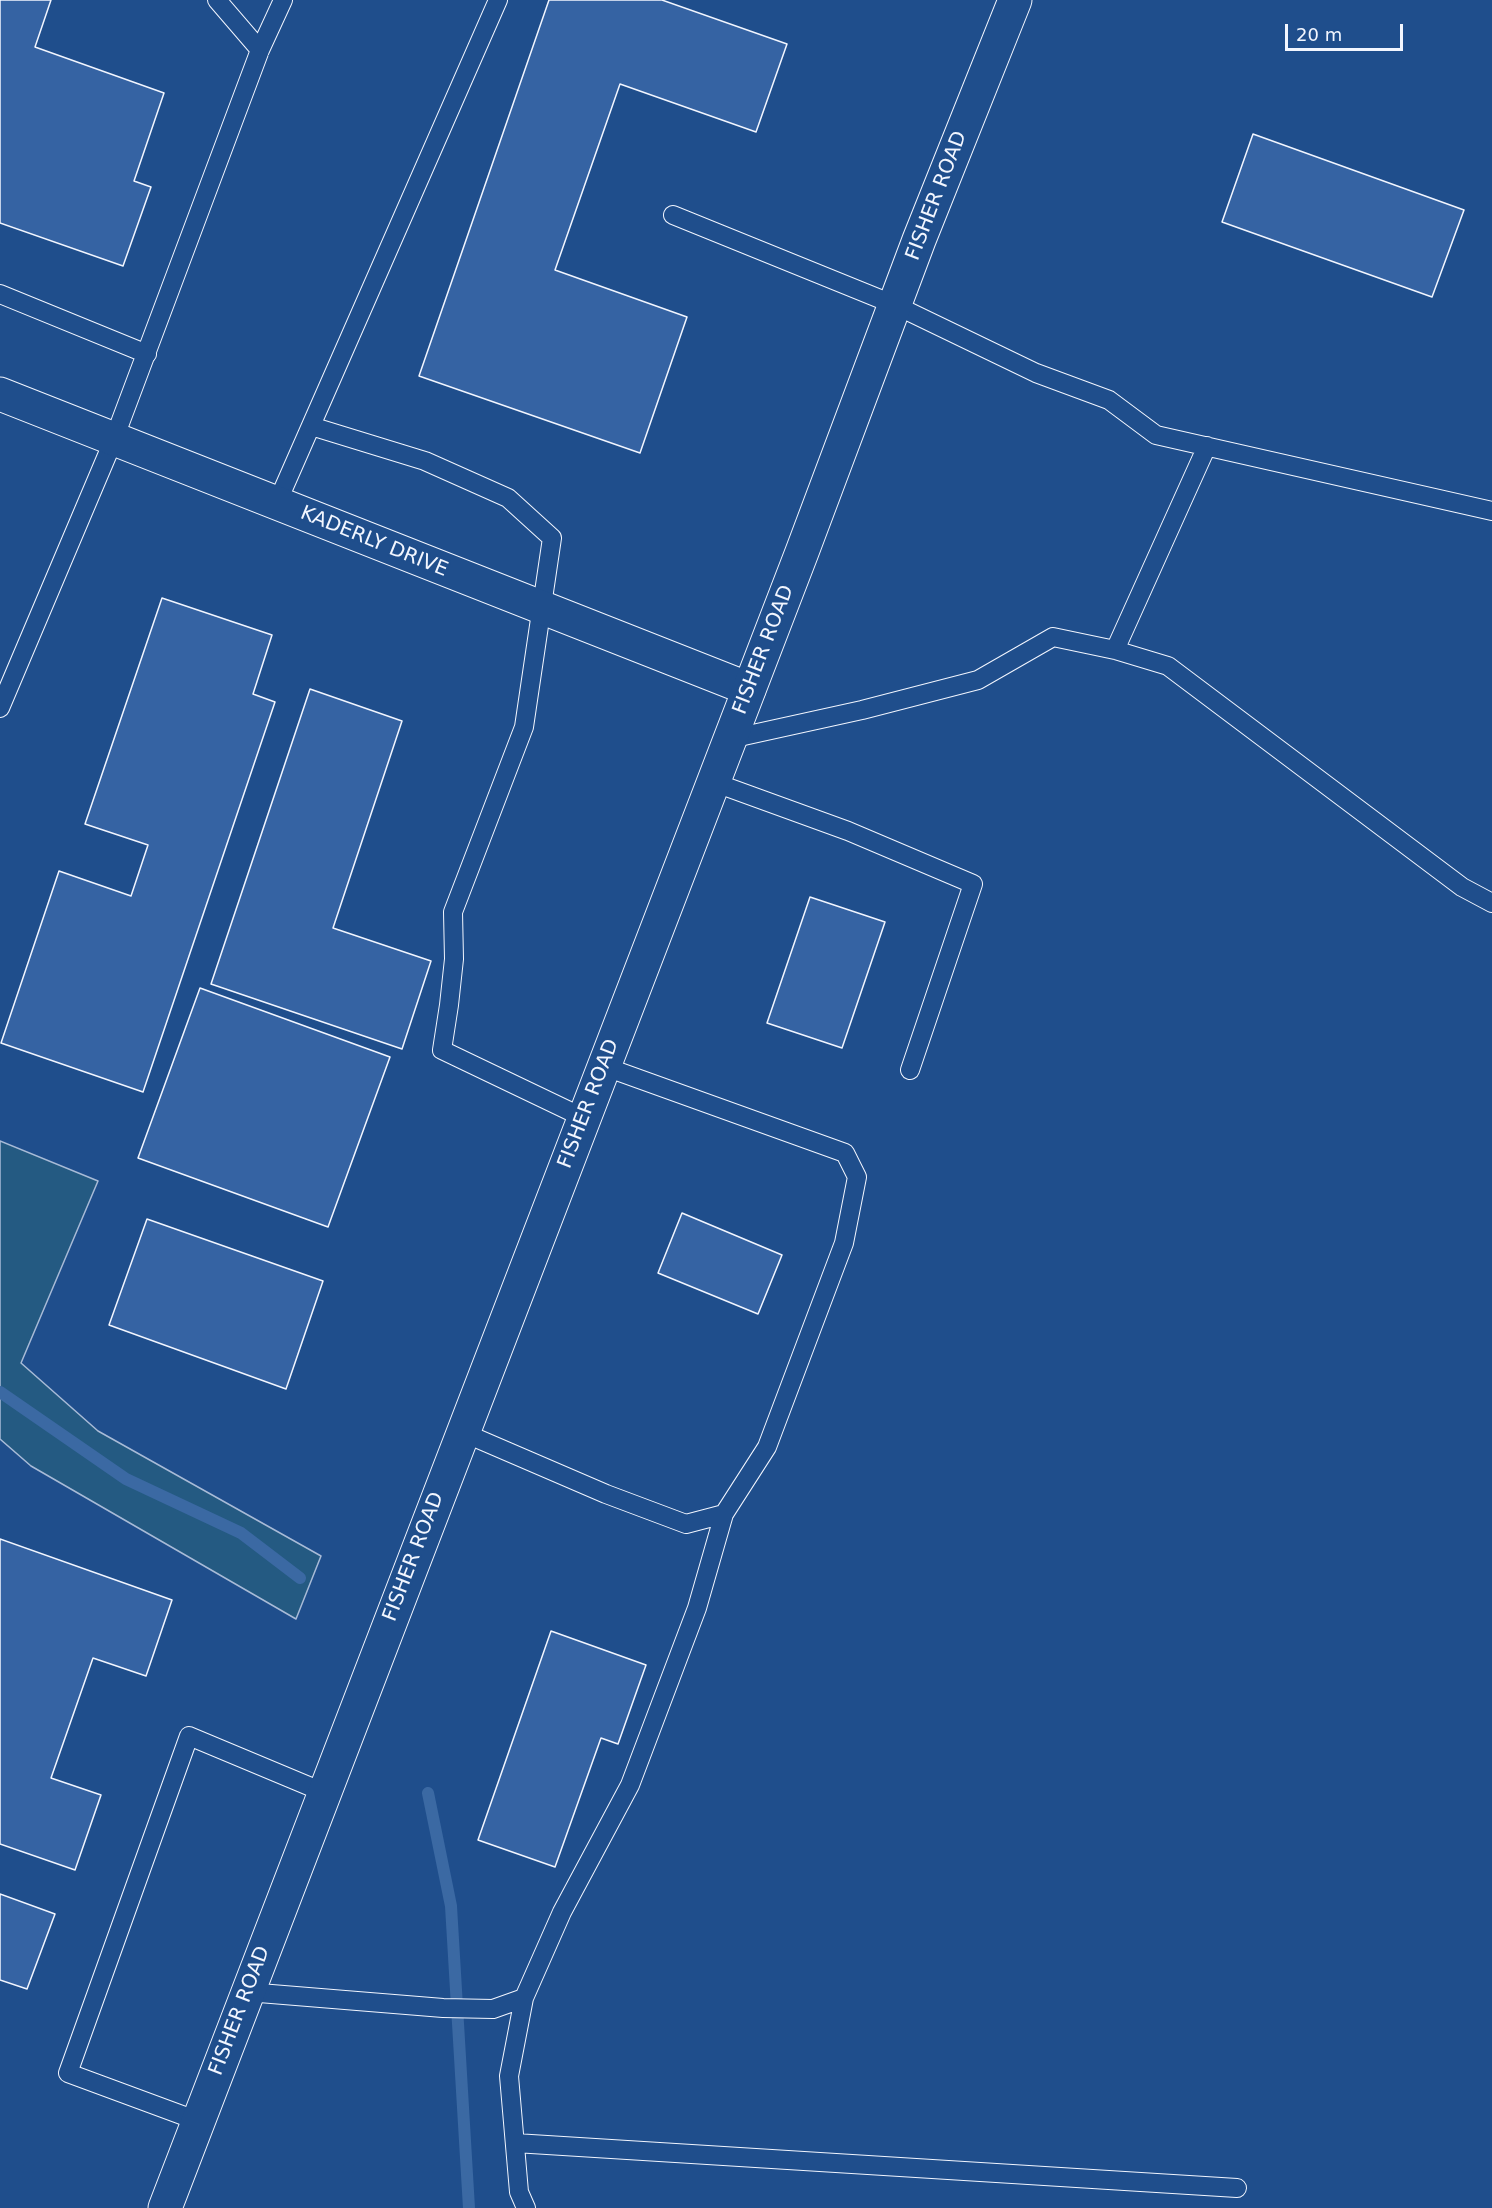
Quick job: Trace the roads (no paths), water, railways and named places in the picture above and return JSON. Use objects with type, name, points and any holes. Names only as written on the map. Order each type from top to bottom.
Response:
[{"type":"main road","name":"FISHER ROAD","points":[[165,2208],[895,306],[1015,0]]},
{"type":"main road","name":"KADERLY DRIVE","points":[[0,393],[749,689]]},
{"type":"lane","points":[[217,0],[260,50]]},
{"type":"lane","points":[[0,708],[114,439],[260,50],[283,0]]},
{"type":"lane","points":[[277,503],[498,0]]},
{"type":"lane","points":[[673,215],[895,306],[1036,373],[1109,400],[1156,435],[1492,511]]},
{"type":"lane","points":[[0,294],[147,354]]},
{"type":"lane","points":[[311,426],[425,461],[508,498],[552,538],[524,727],[453,912],[454,959],[442,1050],[584,1118]]},
{"type":"lane","points":[[1115,650],[1206,446]]},
{"type":"lane","points":[[730,739],[862,710],[978,680],[1053,637],[1115,650],[1168,666],[1462,887],[1492,903]]},
{"type":"lane","points":[[713,782],[848,831],[973,884],[910,1070]]},
{"type":"lane","points":[[526,2208],[519,2192],[509,2076],[524,1998],[561,1912],[630,1785],[697,1608],[724,1514],[767,1447],[844,1243],[857,1177],[845,1153],[603,1066]]},
{"type":"lane","points":[[462,1432],[606,1494],[686,1524],[724,1514]]},
{"type":"lane","points":[[198,2121],[68,2073],[189,1736],[323,1792]]},
{"type":"lane","points":[[247,1992],[443,2008],[493,2009],[524,1998]]},
{"type":"lane","points":[[515,2143],[1237,2188]]},
{"type":"waterway","points":[[0,1392],[126,1479],[241,1533],[300,1578]]},
{"type":"waterway","points":[[428,1793],[451,1906],[469,2208]]}]
